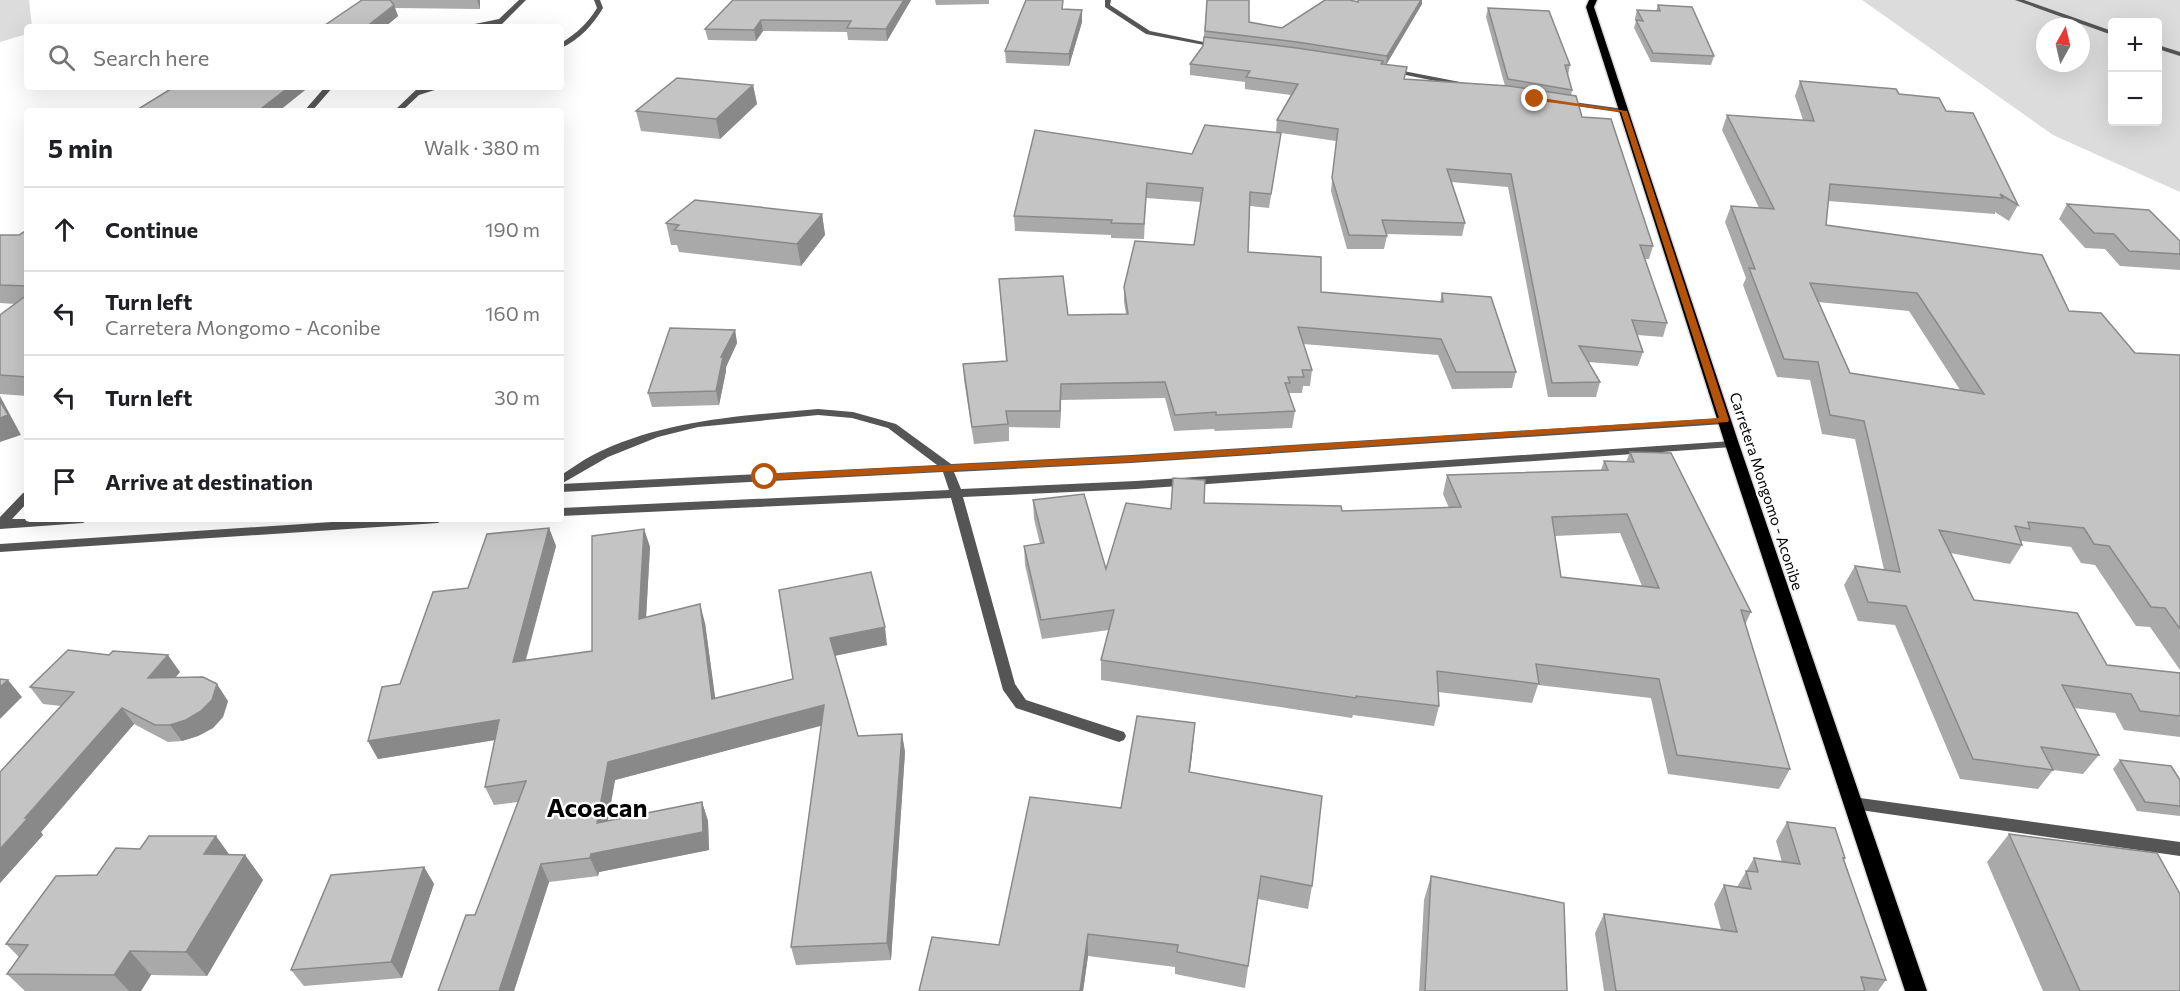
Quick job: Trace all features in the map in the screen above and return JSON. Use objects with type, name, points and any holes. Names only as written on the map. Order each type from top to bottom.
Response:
[{"type":"main road","name":"Carretera Mongomo - Aconibe","points":[[1593,0],[1590,7],[1732,444],[1916,991]]},
{"type":"street","points":[[498,24],[523,0]]},
{"type":"street","points":[[564,44],[582,32],[594,20],[600,8],[597,0]]},
{"type":"street","points":[[1108,0],[1107,6],[1148,33],[1225,47]]},
{"type":"street","points":[[2018,0],[2108,32]]},
{"type":"street","points":[[482,24],[502,21]]},
{"type":"street","points":[[2162,49],[2180,54]]},
{"type":"street","points":[[1386,69],[1478,87]]},
{"type":"street","points":[[311,108],[326,90]]},
{"type":"street","points":[[401,108],[420,90]]},
{"type":"street","points":[[416,94],[430,90]]},
{"type":"street","points":[[1557,102],[1624,111]]},
{"type":"street","points":[[564,478],[604,454],[654,435],[698,424],[818,412],[853,415],[892,426],[947,467],[1008,686],[1021,704],[1119,736]]},
{"type":"street","points":[[564,488],[1131,459],[1725,420]]},
{"type":"street","points":[[564,512],[1136,485],[1732,444]]},
{"type":"street","points":[[0,525],[24,499]]},
{"type":"street","points":[[0,525],[42,522]]},
{"type":"street","points":[[0,548],[393,522]]},
{"type":"street","points":[[1853,803],[2180,849]]},
{"type":"shaded area","points":[[0,0],[29,0],[32,24],[24,24],[24,35],[0,42]]},
{"type":"shaded area","points":[[1862,0],[2180,0],[2180,192],[2053,135]]},
{"type":"building","points":[[362,0],[390,0],[394,5],[370,24],[326,24]]},
{"type":"building","points":[[733,0],[904,0],[886,29],[847,28],[851,21],[761,20],[754,30],[705,29]]},
{"type":"building","points":[[1026,0],[1063,0],[1062,9],[1082,10],[1069,54],[1005,51]]},
{"type":"building","points":[[1207,0],[1249,0],[1249,22],[1282,28],[1325,0],[1358,2],[1358,0],[1421,0],[1387,56],[1205,31]]},
{"type":"building","points":[[1658,5],[1692,7],[1714,56],[1653,53],[1636,20],[1643,21],[1637,10],[1660,11]]},
{"type":"building","points":[[1488,8],[1549,11],[1570,65],[1565,65],[1572,90],[1508,79]]},
{"type":"building","points":[[1204,37],[1383,61],[1381,64],[1407,67],[1404,79],[1509,86],[1576,96],[1582,117],[1611,119],[1653,246],[1640,245],[1667,323],[1632,320],[1643,352],[1579,346],[1600,382],[1552,383],[1511,174],[1447,169],[1465,223],[1382,220],[1387,236],[1349,235],[1332,178],[1338,129],[1277,120],[1298,84],[1246,77],[1250,71],[1190,64],[1203,46]]},
{"type":"building","points":[[677,78],[753,85],[716,119],[636,111]]},
{"type":"building","points":[[1800,81],[1896,89],[1899,94],[1939,98],[1946,111],[1973,113],[2018,205],[2000,194],[2003,198],[1830,184],[1826,225],[2042,255],[2069,311],[2101,313],[2135,353],[2180,355],[2180,629],[2165,608],[2151,607],[2109,546],[2094,544],[2084,528],[2028,522],[2030,529],[2015,526],[2022,545],[1939,530],[1974,600],[2077,613],[2107,665],[2180,673],[2180,716],[2140,711],[2131,694],[2062,685],[2099,755],[2041,747],[2053,770],[1973,759],[1906,606],[1868,602],[1855,566],[1900,572],[1864,421],[1830,415],[1818,362],[1784,359],[1749,268],[1755,269],[1731,206],[1774,209],[1727,115],[1814,121]],"holes":[[[1810,283],[1917,293],[1984,394],[1850,373]]]},
{"type":"building","points":[[169,90],[285,90],[262,108],[140,108]]},
{"type":"building","points":[[1205,125],[1281,133],[1271,194],[1250,192],[1248,252],[1321,257],[1321,292],[1443,302],[1442,293],[1491,297],[1516,372],[1456,372],[1441,339],[1298,327],[1312,370],[1302,370],[1304,377],[1288,377],[1290,383],[1285,383],[1295,411],[1175,415],[1165,382],[1061,384],[1060,411],[1006,411],[1008,424],[972,427],[963,364],[1007,361],[999,279],[1063,276],[1068,315],[1128,314],[1124,287],[1135,241],[1194,245],[1203,188],[1147,183],[1144,224],[1111,223],[1112,220],[1014,216],[1035,130],[1192,154]]},
{"type":"building","points":[[695,200],[822,214],[797,244],[674,230],[679,225],[666,223]]},
{"type":"building","points":[[2067,204],[2149,210],[2180,241],[2180,254],[2129,251],[2114,234],[2094,233]]},
{"type":"building","points":[[24,232],[24,286],[0,285],[0,235],[19,235]]},
{"type":"building","points":[[24,297],[24,377],[0,375],[0,315]]},
{"type":"building","points":[[670,328],[735,330],[721,357],[723,357],[716,391],[648,393]]},
{"type":"building","points":[[0,401],[8,415],[0,418]]},
{"type":"building","points":[[1630,452],[1671,453],[1751,612],[1741,610],[1790,769],[1677,755],[1659,679],[1536,664],[1539,684],[1437,671],[1439,706],[1356,696],[1356,698],[1101,660],[1114,610],[1041,620],[1024,546],[1044,543],[1033,500],[1084,494],[1106,569],[1126,503],[1171,509],[1173,478],[1205,480],[1204,503],[1341,506],[1342,511],[1461,507],[1447,475],[1608,470],[1604,461],[1634,462]],"holes":[[[1627,514],[1659,588],[1561,577],[1552,517]]]},
{"type":"building","points":[[549,528],[513,662],[592,651],[592,536],[644,529],[639,619],[700,604],[712,699],[793,679],[779,590],[871,572],[885,627],[830,638],[858,736],[902,734],[887,943],[791,947],[824,705],[608,762],[597,823],[702,802],[703,832],[591,854],[590,858],[541,864],[499,991],[438,991],[466,915],[475,915],[526,781],[485,787],[499,720],[368,741],[382,687],[400,684],[433,592],[468,588],[487,534]]},
{"type":"building","points":[[68,650],[109,655],[113,651],[168,655],[148,678],[203,677],[217,684],[212,700],[201,711],[186,720],[170,725],[155,725],[122,708],[0,849],[0,772],[74,692],[30,687]]},
{"type":"building","points":[[0,679],[8,680],[0,687]]},
{"type":"building","points":[[1137,716],[1195,723],[1189,772],[1322,796],[1312,886],[1261,876],[1248,966],[1177,952],[1178,945],[1088,934],[1080,991],[919,991],[932,937],[999,945],[1030,797],[1121,808]]},
{"type":"building","points":[[2120,760],[2171,766],[2180,780],[2180,806],[2145,802]]},
{"type":"building","points":[[1787,822],[1835,828],[1845,858],[1843,858],[1886,980],[1861,977],[1865,991],[1616,991],[1604,914],[1737,932],[1724,885],[1751,889],[1746,871],[1758,872],[1754,858],[1800,864]]},
{"type":"building","points":[[2009,834],[2157,853],[2180,894],[2180,991],[2080,991]]},
{"type":"building","points":[[149,836],[216,836],[204,854],[245,855],[186,952],[130,951],[114,975],[7,974],[28,945],[6,944],[56,876],[97,875],[116,848],[140,849]]},
{"type":"building","points":[[424,867],[391,962],[291,970],[331,875]]},
{"type":"building","points":[[1431,876],[1564,903],[1567,991],[1425,991]]},
{"type":"district","name":"Acoacan","points":[[597,806]]},
{"type":"route","points":[[765,477],[1131,459],[1725,420],[1624,111],[1535,99]]}]
